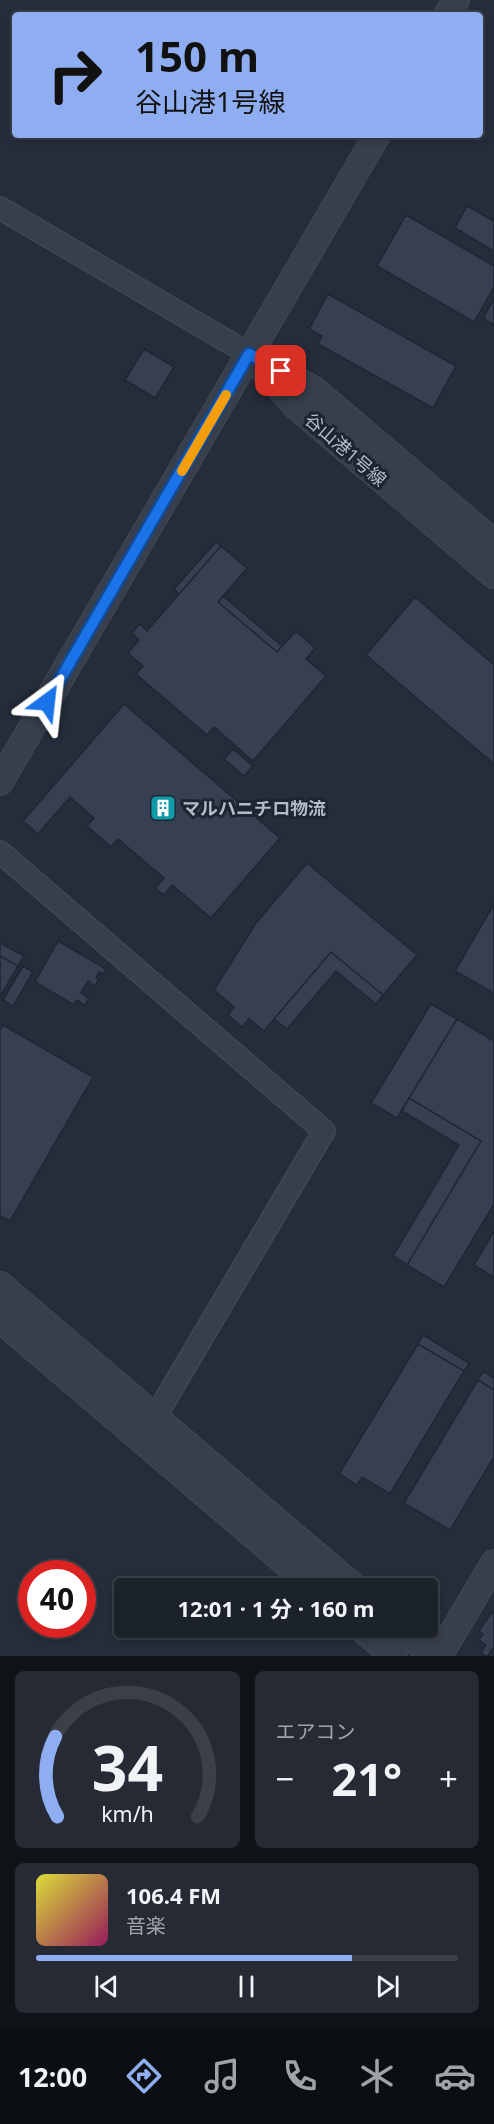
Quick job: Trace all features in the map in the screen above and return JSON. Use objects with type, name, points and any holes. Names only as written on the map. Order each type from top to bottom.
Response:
[{"type":"street","points":[[0,782],[375,138]]},
{"type":"street","points":[[0,208],[249,354]]},
{"type":"street","name":"谷山港1号線","points":[[249,354],[313,389],[494,543]]},
{"type":"street","name":"谷山港1号線","points":[[249,354],[297,407],[494,575]]},
{"type":"street","points":[[0,852],[324,1131],[141,1440]]},
{"type":"street","points":[[0,1286],[343,1578]]},
{"type":"street","points":[[0,1320],[303,1578]]},
{"type":"street","points":[[439,1656],[494,1563]]},
{"type":"street","points":[[373,1638],[394,1656]]},
{"type":"street","points":[[412,1638],[433,1656]]},
{"type":"building","points":[[467,206],[494,221],[494,251],[455,228]]},
{"type":"building","points":[[406,215],[494,266],[494,287],[474,322],[377,266]]},
{"type":"building","points":[[328,294],[456,366],[433,408],[318,344],[322,336],[309,329]]},
{"type":"building","points":[[494,299],[494,325],[483,318]]},
{"type":"building","points":[[144,349],[174,367],[155,398],[125,380]]},
{"type":"building","points":[[216,542],[221,546],[179,594],[174,589]]},
{"type":"building","points":[[221,546],[247,568],[218,602],[277,652],[296,631],[315,648],[306,659],[326,676],[253,761],[214,727],[207,735],[136,674],[143,666],[128,653],[139,640],[132,633],[140,624],[147,631]]},
{"type":"building","points":[[223,596],[282,646],[277,652],[218,602]]},
{"type":"building","points":[[415,597],[494,665],[494,764],[366,655]]},
{"type":"building","name":"マルハニチロ物流","points":[[124,704],[280,838],[211,918],[172,885],[164,895],[155,888],[164,878],[118,839],[111,847],[87,826],[94,818],[70,797],[38,834],[23,821]]},
{"type":"building","points":[[233,749],[253,766],[244,776],[224,759]]},
{"type":"building","points":[[307,863],[417,955],[383,995],[331,952],[264,1031],[249,1019],[242,1027],[228,1015],[234,1007],[214,990],[256,923]]},
{"type":"building","points":[[494,904],[494,993],[455,971]]},
{"type":"building","points":[[58,941],[106,969],[103,974],[99,972],[96,978],[99,979],[95,986],[88,981],[81,993],[89,998],[85,1005],[77,1000],[74,1005],[35,982]]},
{"type":"building","points":[[0,943],[24,956],[18,966],[0,956]]},
{"type":"building","points":[[331,952],[383,995],[376,1004],[336,971],[287,1029],[274,1019]]},
{"type":"building","points":[[0,956],[18,966],[0,997]]},
{"type":"building","points":[[23,966],[33,972],[13,1006],[3,1000]]},
{"type":"building","points":[[431,1004],[457,1019],[397,1118],[371,1103]]},
{"type":"building","points":[[457,1019],[494,1041],[494,1204],[444,1287],[407,1265],[481,1141],[409,1098]]},
{"type":"building","points":[[3,1025],[93,1077],[10,1221],[0,1216],[0,1030]]},
{"type":"building","points":[[409,1098],[481,1141],[407,1265],[393,1256],[459,1145],[402,1111]]},
{"type":"building","points":[[494,1231],[494,1277],[474,1265]]},
{"type":"building","points":[[423,1335],[469,1363],[464,1371],[418,1344]]},
{"type":"building","points":[[418,1344],[464,1371],[390,1494],[362,1477],[357,1485],[339,1474]]},
{"type":"building","points":[[483,1371],[494,1378],[494,1390],[478,1380]]},
{"type":"building","points":[[478,1380],[494,1390],[494,1457],[450,1530],[404,1503]]},
{"type":"building","points":[[492,1612],[494,1614],[494,1650],[492,1649],[488,1656],[485,1656],[481,1653],[486,1645],[479,1640],[483,1634],[479,1631]]},
{"type":"slow traffic","points":[[182,471],[226,395]]},
{"type":"place","name":"マルハニチロ物流","points":[[163,808]]},
{"type":"route","points":[[47,702],[249,354],[281,371]]}]
